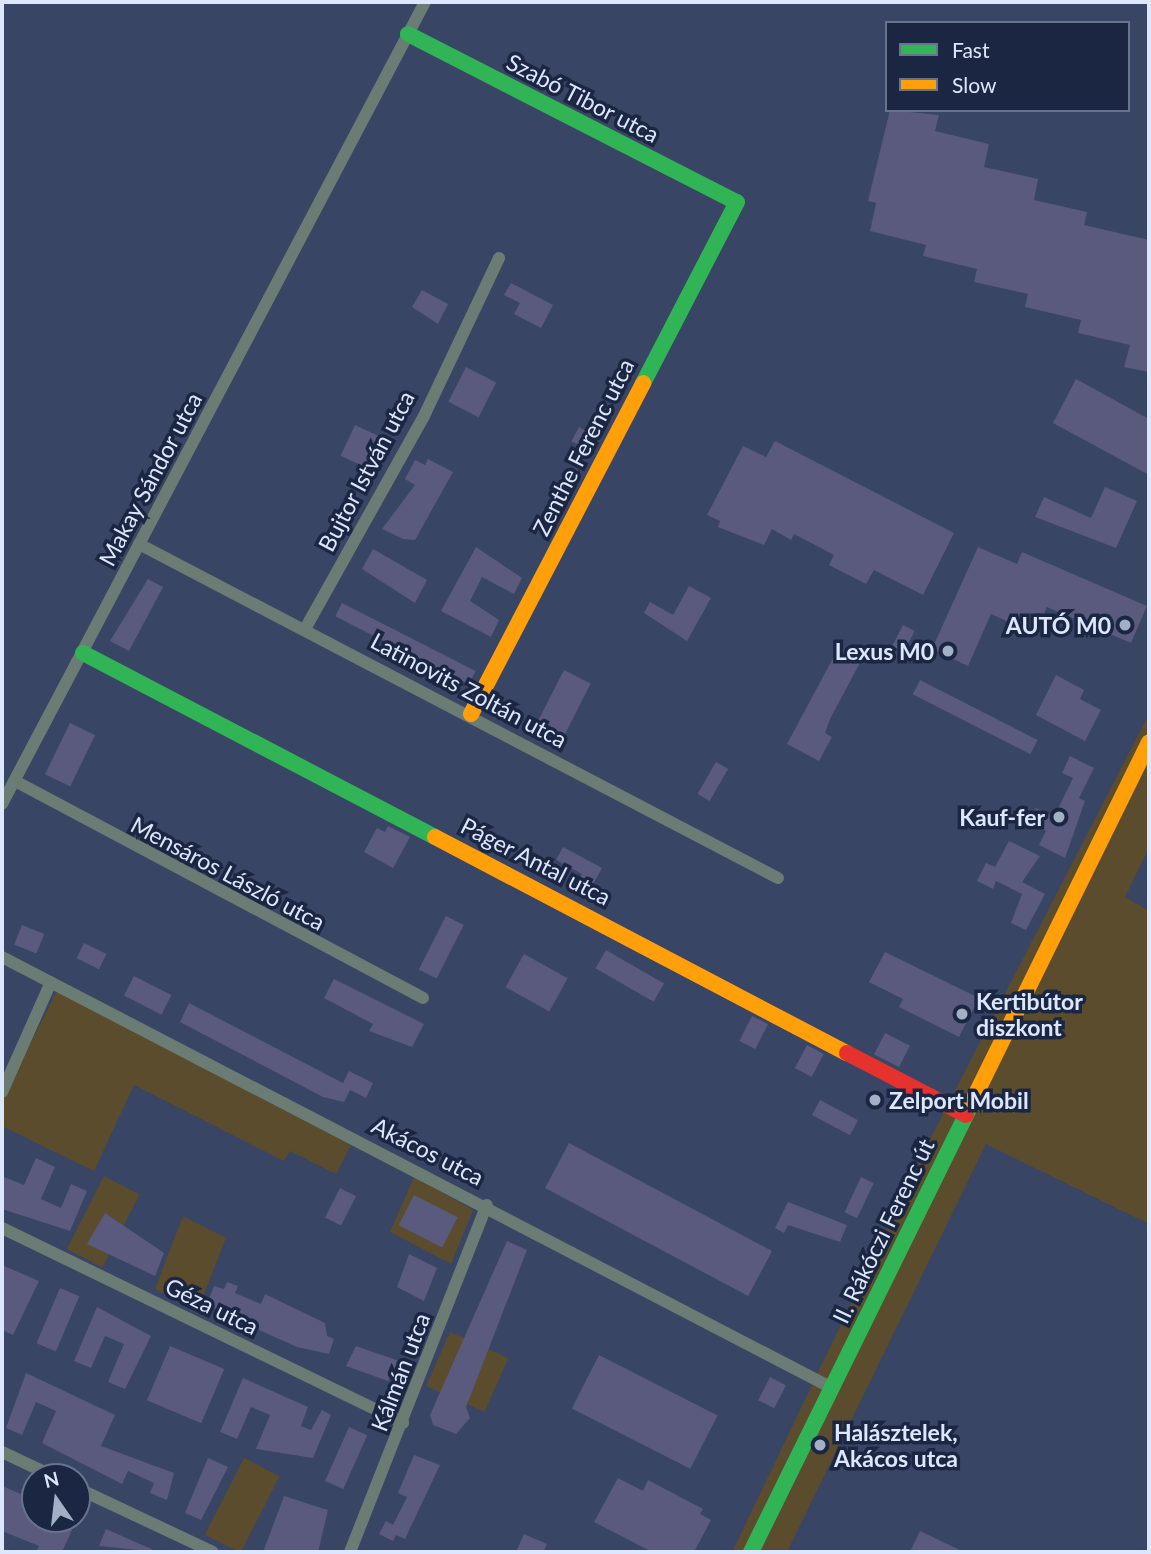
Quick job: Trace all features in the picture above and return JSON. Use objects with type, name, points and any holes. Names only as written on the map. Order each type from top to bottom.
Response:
[{"type":"street","name":"Makay Sándor utca","points":[[2,804],[425,2]]},
{"type":"street","name":"Szabó Tibor utca","points":[[408,34],[737,202]]},
{"type":"street","name":"Zenthe Ferenc utca","points":[[471,714],[737,202]]},
{"type":"street","name":"Bujtor István utca","points":[[305,629],[424,416],[499,258]]},
{"type":"street","name":"Latinovits Zoltán utca","points":[[139,544],[471,714],[778,878]]},
{"type":"street","name":"Páger Antal utca","points":[[83,653],[966,1115]]},
{"type":"street","name":"II. Rákóczi Ferenc út","points":[[751,1552],[1149,742]]},
{"type":"street","name":"Mensáros László utca","points":[[15,781],[423,998]]},
{"type":"street","name":"Akácos utca","points":[[2,957],[486,1205],[832,1388]]},
{"type":"street","points":[[2,1092],[51,982]]},
{"type":"street","name":"Kálmán utca","points":[[351,1552],[486,1205]]},
{"type":"street","name":"Géza utca","points":[[2,1228],[403,1423]]},
{"type":"street","points":[[2,1452],[25,1463]]},
{"type":"street","points":[[91,1495],[213,1552]]},
{"type":"shaded area","points":[[1149,714],[1149,848],[1125,897],[1149,911],[1149,1224],[986,1144],[787,1552],[732,1552],[928,1143]]},
{"type":"shaded area","points":[[57,991],[351,1145],[336,1174],[290,1151],[284,1161],[134,1085],[94,1171],[2,1126],[2,1099]]},
{"type":"shaded area","points":[[104,1176],[140,1194],[102,1267],[67,1249]]},
{"type":"shaded area","points":[[414,1177],[473,1210],[451,1264],[390,1232]]},
{"type":"shaded area","points":[[183,1216],[226,1238],[197,1312],[155,1289]]},
{"type":"shaded area","points":[[450,1332],[508,1358],[484,1412],[426,1386]]},
{"type":"shaded area","points":[[244,1458],[280,1476],[241,1552],[205,1535]]},
{"type":"building","points":[[890,112],[939,115],[935,131],[989,144],[984,167],[1038,179],[1034,200],[1087,212],[1084,225],[1149,240],[1149,372],[1124,367],[1130,345],[1078,333],[1081,320],[1025,307],[1028,294],[974,282],[977,269],[923,256],[926,245],[870,231],[876,203],[868,201]]},
{"type":"building","points":[[511,283],[553,305],[541,328],[514,314],[520,303],[504,295]]},
{"type":"building","points":[[422,290],[448,304],[438,324],[412,307]]},
{"type":"building","points":[[466,367],[496,382],[479,417],[448,402]]},
{"type":"building","points":[[1076,379],[1149,419],[1149,475],[1053,423]]},
{"type":"building","points":[[355,425],[381,437],[367,468],[341,456]]},
{"type":"building","points":[[579,427],[594,435],[586,449],[571,441]]},
{"type":"building","points":[[775,441],[954,533],[923,595],[874,570],[866,584],[829,565],[834,555],[794,534],[791,540],[772,529],[764,545],[718,527],[720,521],[707,515],[743,446],[766,457]]},
{"type":"building","points":[[428,459],[453,472],[415,540],[403,539],[382,529],[415,485],[405,479],[415,460],[425,465]]},
{"type":"building","points":[[1105,487],[1137,501],[1116,548],[1035,517],[1044,497],[1091,518]]},
{"type":"building","points":[[476,547],[522,578],[514,594],[482,577],[470,601],[499,620],[491,637],[441,611]]},
{"type":"building","points":[[978,547],[1017,564],[1022,552],[1147,606],[1131,643],[1047,607],[1035,634],[991,614],[968,666],[932,649]]},
{"type":"building","points":[[373,549],[427,580],[415,603],[362,569]]},
{"type":"building","points":[[148,579],[163,587],[129,651],[110,641]]},
{"type":"building","points":[[689,586],[711,598],[687,641],[644,613],[650,602],[673,615]]},
{"type":"building","points":[[342,603],[476,671],[469,684],[335,616]]},
{"type":"building","points":[[903,625],[915,631],[904,652],[892,646]]},
{"type":"building","points":[[839,647],[862,659],[830,719],[825,733],[832,737],[819,761],[787,744]]},
{"type":"building","points":[[564,670],[591,684],[562,740],[535,726]]},
{"type":"building","points":[[1056,675],[1084,690],[1080,699],[1101,710],[1085,741],[1036,715]]},
{"type":"building","points":[[920,680],[1038,740],[1030,754],[913,694]]},
{"type":"building","points":[[70,723],[95,735],[70,787],[45,774]]},
{"type":"building","points":[[1070,756],[1094,768],[1079,798],[1085,801],[1065,858],[1039,845],[1046,831],[1029,823],[1036,808],[1054,817],[1073,778],[1062,773]]},
{"type":"building","points":[[716,762],[728,769],[710,801],[698,794]]},
{"type":"building","points":[[388,826],[410,837],[393,868],[364,852],[377,828],[385,832]]},
{"type":"building","points":[[1009,841],[1040,856],[1022,882],[1045,894],[1026,930],[1011,923],[1022,894],[996,881],[993,889],[977,881],[986,863],[995,867]]},
{"type":"building","points":[[563,847],[602,868],[591,888],[578,881],[582,874],[556,860]]},
{"type":"building","points":[[446,916],[464,925],[437,979],[419,969]]},
{"type":"building","points":[[22,925],[44,934],[36,953],[14,944]]},
{"type":"building","points":[[84,943],[106,954],[99,969],[77,958]]},
{"type":"building","points":[[606,950],[664,983],[654,1002],[596,968]]},
{"type":"building","points":[[885,952],[979,998],[959,1037],[899,1007],[903,999],[869,982]]},
{"type":"building","points":[[524,954],[568,978],[549,1011],[506,987]]},
{"type":"building","points":[[134,976],[171,995],[161,1015],[124,996]]},
{"type":"building","points":[[334,979],[424,1024],[412,1047],[369,1031],[373,1024],[324,998]]},
{"type":"building","points":[[189,1003],[343,1083],[349,1071],[373,1083],[366,1098],[350,1090],[344,1102],[323,1097],[180,1022]]},
{"type":"building","points":[[752,1016],[768,1024],[755,1049],[739,1041]]},
{"type":"building","points":[[885,1033],[910,1046],[899,1067],[874,1054]]},
{"type":"building","points":[[807,1045],[824,1054],[812,1077],[795,1068]]},
{"type":"building","points":[[820,1100],[858,1120],[850,1135],[812,1115]]},
{"type":"building","points":[[569,1143],[772,1251],[748,1296],[545,1188]]},
{"type":"building","points":[[36,1158],[55,1167],[41,1199],[61,1208],[71,1184],[87,1191],[70,1231],[2,1209],[2,1176],[24,1185]]},
{"type":"building","points":[[861,1177],[874,1183],[857,1218],[845,1212]]},
{"type":"building","points":[[340,1188],[356,1196],[341,1226],[325,1217]]},
{"type":"building","points":[[414,1195],[458,1217],[442,1248],[399,1225]]},
{"type":"building","points":[[788,1202],[847,1225],[840,1242],[788,1225],[784,1233],[775,1228]]},
{"type":"building","points":[[105,1213],[164,1253],[155,1276],[87,1244]]},
{"type":"building","points":[[507,1241],[527,1250],[466,1407],[470,1418],[456,1434],[433,1425],[430,1415]]},
{"type":"building","points":[[409,1254],[437,1268],[424,1301],[397,1287]]},
{"type":"building","points":[[2,1265],[39,1281],[13,1335],[2,1330]]},
{"type":"building","points":[[227,1282],[238,1286],[235,1293],[261,1304],[265,1294],[325,1323],[327,1336],[334,1339],[329,1354],[297,1347],[250,1326],[254,1319],[206,1306],[214,1286],[224,1289]]},
{"type":"building","points":[[60,1288],[79,1296],[56,1351],[37,1343]]},
{"type":"building","points":[[97,1307],[151,1336],[125,1389],[108,1382],[124,1344],[105,1336],[91,1368],[74,1361]]},
{"type":"building","points":[[170,1346],[224,1369],[201,1423],[147,1400]]},
{"type":"building","points":[[356,1346],[399,1361],[388,1381],[346,1366]]},
{"type":"building","points":[[599,1355],[718,1415],[690,1469],[572,1408]]},
{"type":"building","points":[[26,1373],[115,1415],[101,1446],[174,1473],[167,1500],[150,1493],[154,1483],[128,1471],[122,1484],[91,1468],[91,1463],[81,1463],[42,1443],[56,1411],[36,1402],[22,1435],[6,1428]]},
{"type":"building","points":[[770,1377],[786,1385],[774,1408],[758,1400]]},
{"type":"building","points":[[243,1378],[308,1407],[301,1426],[311,1430],[322,1410],[331,1415],[313,1458],[256,1449],[270,1415],[251,1407],[237,1439],[220,1432]]},
{"type":"building","points":[[349,1427],[367,1435],[343,1489],[325,1481]]},
{"type":"building","points":[[414,1455],[440,1465],[405,1539],[396,1535],[393,1541],[379,1534],[386,1521],[393,1525],[407,1497],[398,1493]]},
{"type":"building","points":[[208,1458],[228,1467],[201,1520],[185,1513]]},
{"type":"building","points":[[618,1478],[643,1491],[648,1480],[703,1509],[700,1514],[711,1520],[694,1552],[652,1552],[594,1522]]},
{"type":"building","points":[[2,1486],[21,1494],[21,1533],[71,1533],[62,1552],[36,1552],[39,1546],[2,1531]]},
{"type":"building","points":[[284,1496],[328,1510],[318,1552],[263,1552]]},
{"type":"building","points":[[106,1529],[158,1552],[99,1546]]},
{"type":"building","points":[[920,1531],[964,1552],[910,1552]]},
{"type":"building","points":[[524,1534],[547,1544],[543,1552],[516,1552]]},
{"type":"traffic: fast","points":[[408,34],[737,202],[643,383]]},
{"type":"traffic: fast","points":[[83,653],[435,837]]},
{"type":"traffic: fast","points":[[751,1552],[971,1104]]},
{"type":"traffic: slow","points":[[471,714],[643,383]]},
{"type":"traffic: slow","points":[[971,1104],[1149,742]]},
{"type":"traffic: slow","points":[[435,837],[847,1053]]},
{"type":"traffic: jam","points":[[847,1053],[966,1115]]},
{"type":"place","name":"AUTÓ M0","points":[[1125,625]]},
{"type":"place","name":"Lexus M0","points":[[948,651]]},
{"type":"place","name":"Kauf-fer","points":[[1059,817]]},
{"type":"place","name":"Kertibútor diszkont","points":[[962,1014]]},
{"type":"place","name":"Zelport Mobil","points":[[875,1100]]},
{"type":"place","name":"Halásztelek, Akácos utca","points":[[820,1445]]}]
